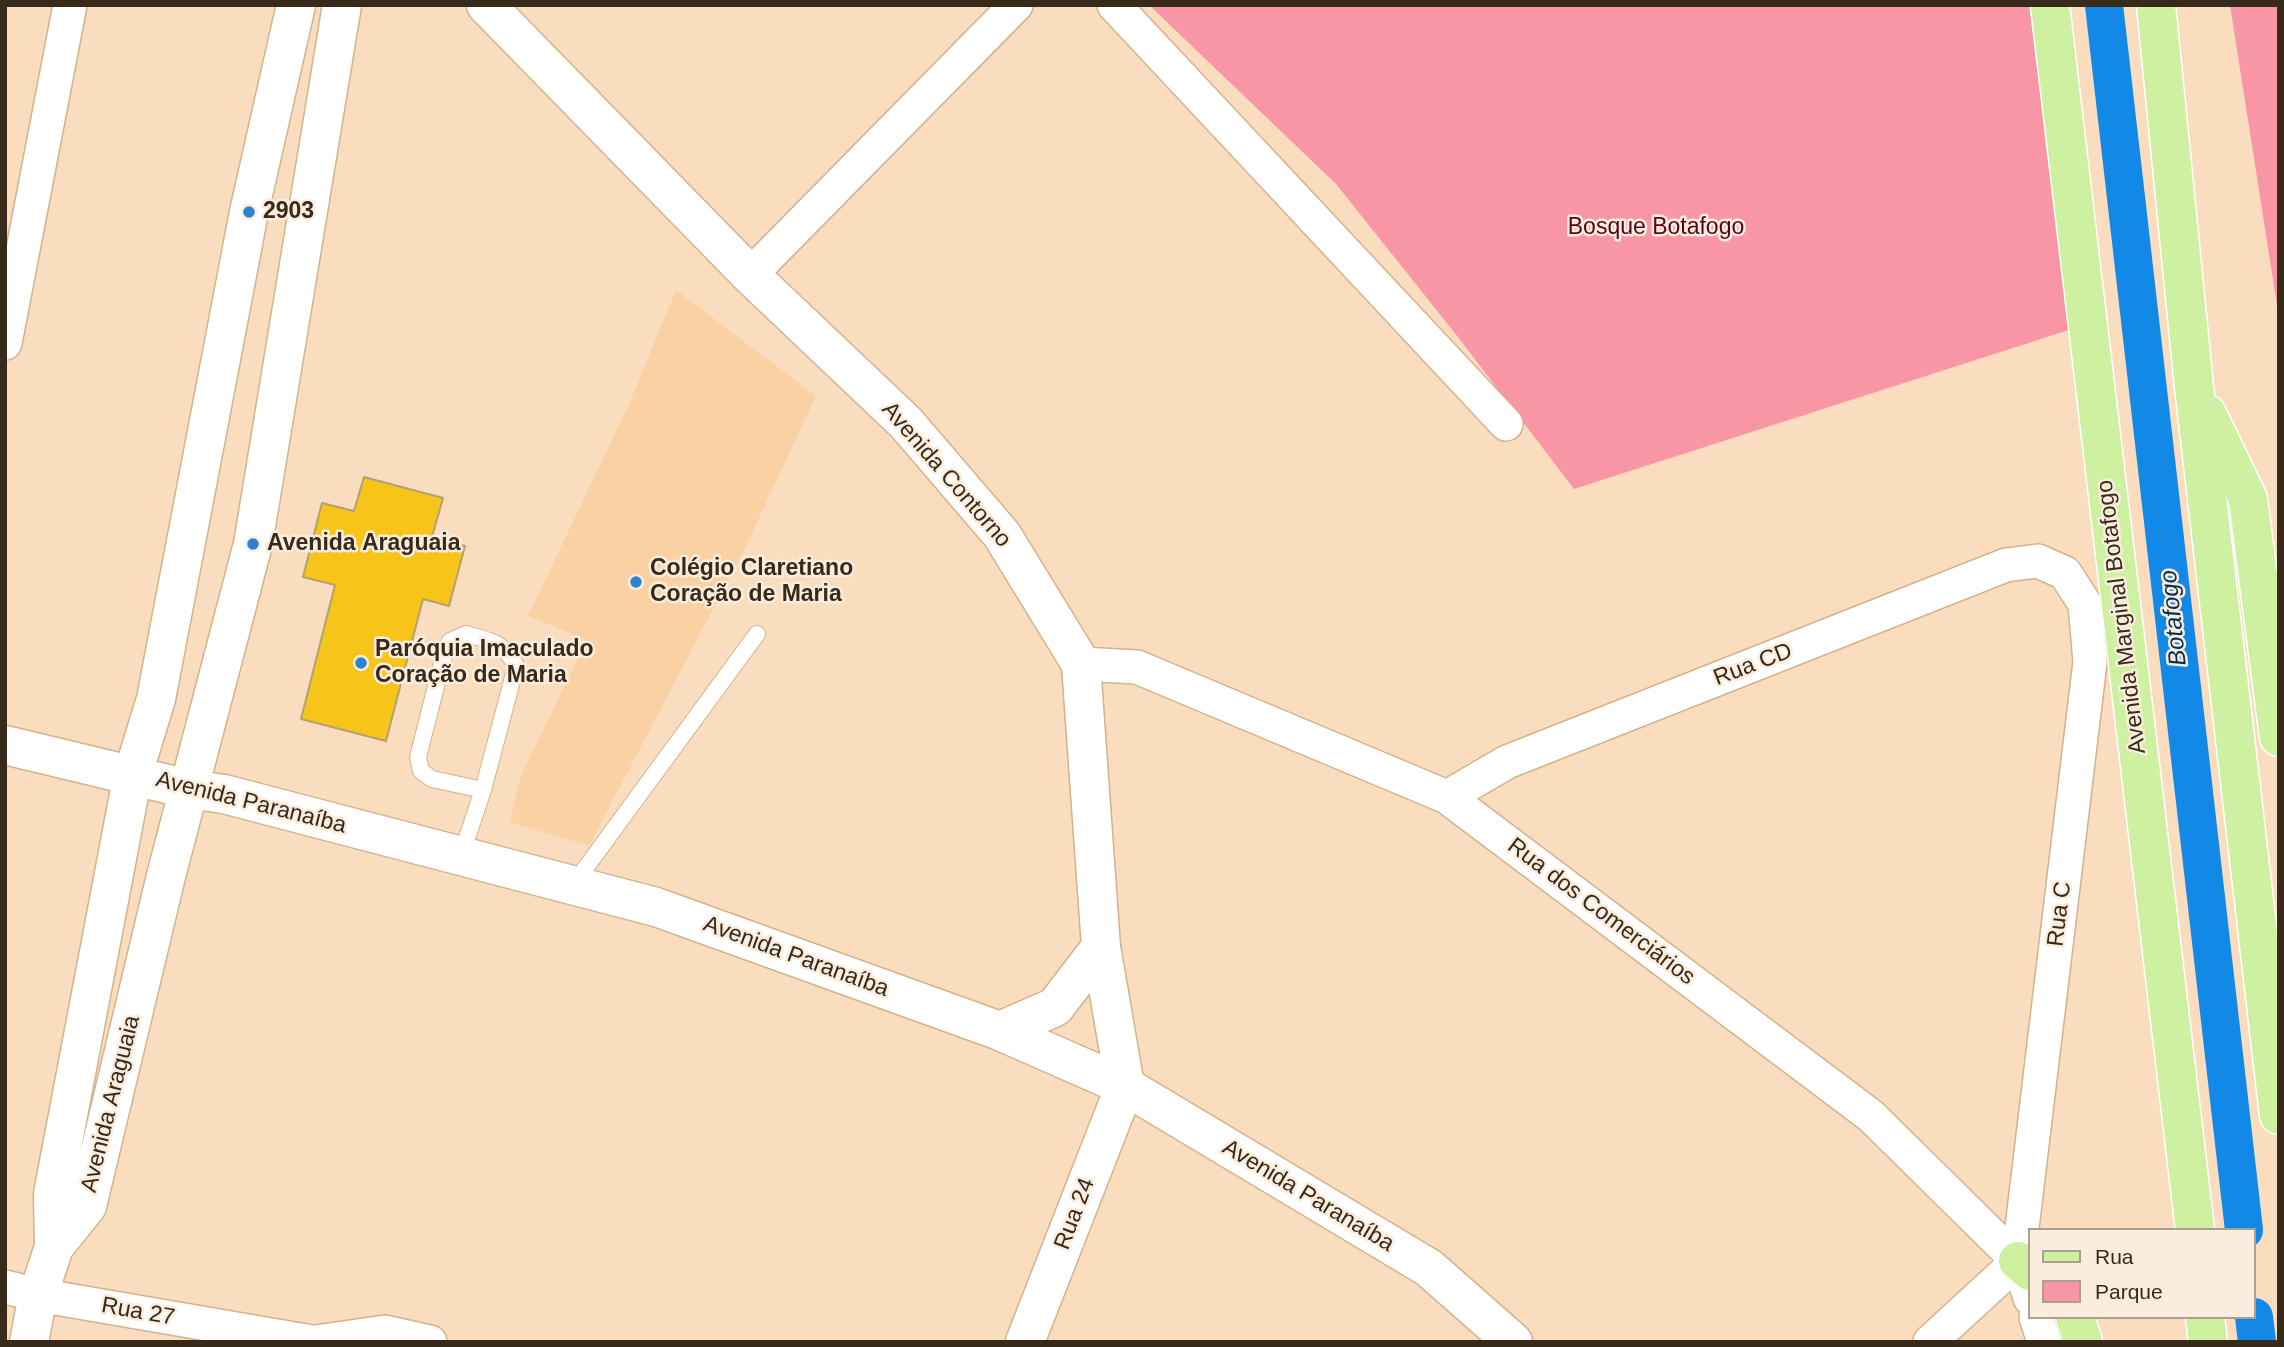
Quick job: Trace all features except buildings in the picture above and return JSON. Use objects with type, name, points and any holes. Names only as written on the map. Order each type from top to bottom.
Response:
[{"type":"main road","name":"Avenida Araguaia","points":[[54,1247],[53,1194],[133,774],[156,699],[249,212],[296,5]]},
{"type":"main road","name":"Avenida Araguaia","points":[[29,1342],[22,1291],[87,1206],[188,789],[253,544],[342,5]]},
{"type":"main road","name":"Avenida Contorno","points":[[486,5],[750,275],[906,423],[1002,535],[1081,664],[1101,947],[1125,1086]]},
{"type":"main road","name":"Avenida Marginal Botafogo","points":[[2050,5],[2195,1228]]},
{"type":"main road","points":[[2156,5],[2194,387],[2279,1115]]},
{"type":"main road","points":[[2194,387],[2248,499],[2279,737]]},
{"type":"main road","name":"Avenida Paranaíba","points":[[5,745],[188,789],[224,794],[656,907],[1000,1031],[1125,1086],[1429,1268],[1513,1342]]},
{"type":"main road","points":[[1000,1031],[1055,1007],[1101,947]]},
{"type":"main road","name":"Rua 24","points":[[1025,1342],[1125,1086]]},
{"type":"main road","points":[[2076,1319],[2083,1342]]},
{"type":"main road","points":[[2205,1319],[2208,1342]]},
{"type":"street","points":[[5,343],[70,5]]},
{"type":"street","points":[[750,275],[1016,5]]},
{"type":"street","points":[[1114,5],[1506,424]]},
{"type":"street","name":"Rua CD","points":[[1447,797],[1507,762],[2006,565],[2038,561],[2065,573]]},
{"type":"street","name":"Rua C","points":[[2028,1228],[2090,662],[2085,604],[2065,573]]},
{"type":"street","name":"Rua dos Comerciários","points":[[1081,664],[1137,667],[1447,797],[1871,1116],[2024,1266],[2028,1287]]},
{"type":"street","name":"Rua C","points":[[2024,1266],[2028,1229]]},
{"type":"street","points":[[1930,1342],[2024,1266]]},
{"type":"street","name":"Rua 27","points":[[22,1291],[314,1342],[385,1332],[430,1342]]},
{"type":"street","points":[[2037,1319],[2044,1342]]},
{"type":"lane","points":[[461,856],[483,790],[516,666],[509,652],[495,642],[466,634],[450,641],[444,654],[418,757],[421,771],[432,779],[483,790]]},
{"type":"lane","points":[[573,885],[757,634]]},
{"type":"shaded area","name":"Colégio Claretiano Coração de Maria","points":[[676,290],[816,396],[745,548],[589,846],[510,822],[521,776],[587,640],[528,616],[630,402]]},
{"type":"green space","name":"Bosque Botafogo","points":[[1149,5],[2029,5],[2072,329],[1574,489],[1336,184]]},
{"type":"green space","points":[[2230,5],[2279,5],[2279,318]]},
{"type":"waterway","name":"Botafogo","points":[[2104,5],[2244,1228]]},
{"type":"waterway","name":"Botafogo","points":[[2254,1319],[2257,1342]]},
{"type":"place","name":"2903","points":[[249,212]]},
{"type":"place","name":"Avenida Araguaia","points":[[253,544]]},
{"type":"place","name":"Colégio Claretiano Coração de Maria","points":[[636,582]]},
{"type":"place","name":"Paróquia Imaculado Coração de Maria","points":[[361,663]]}]
